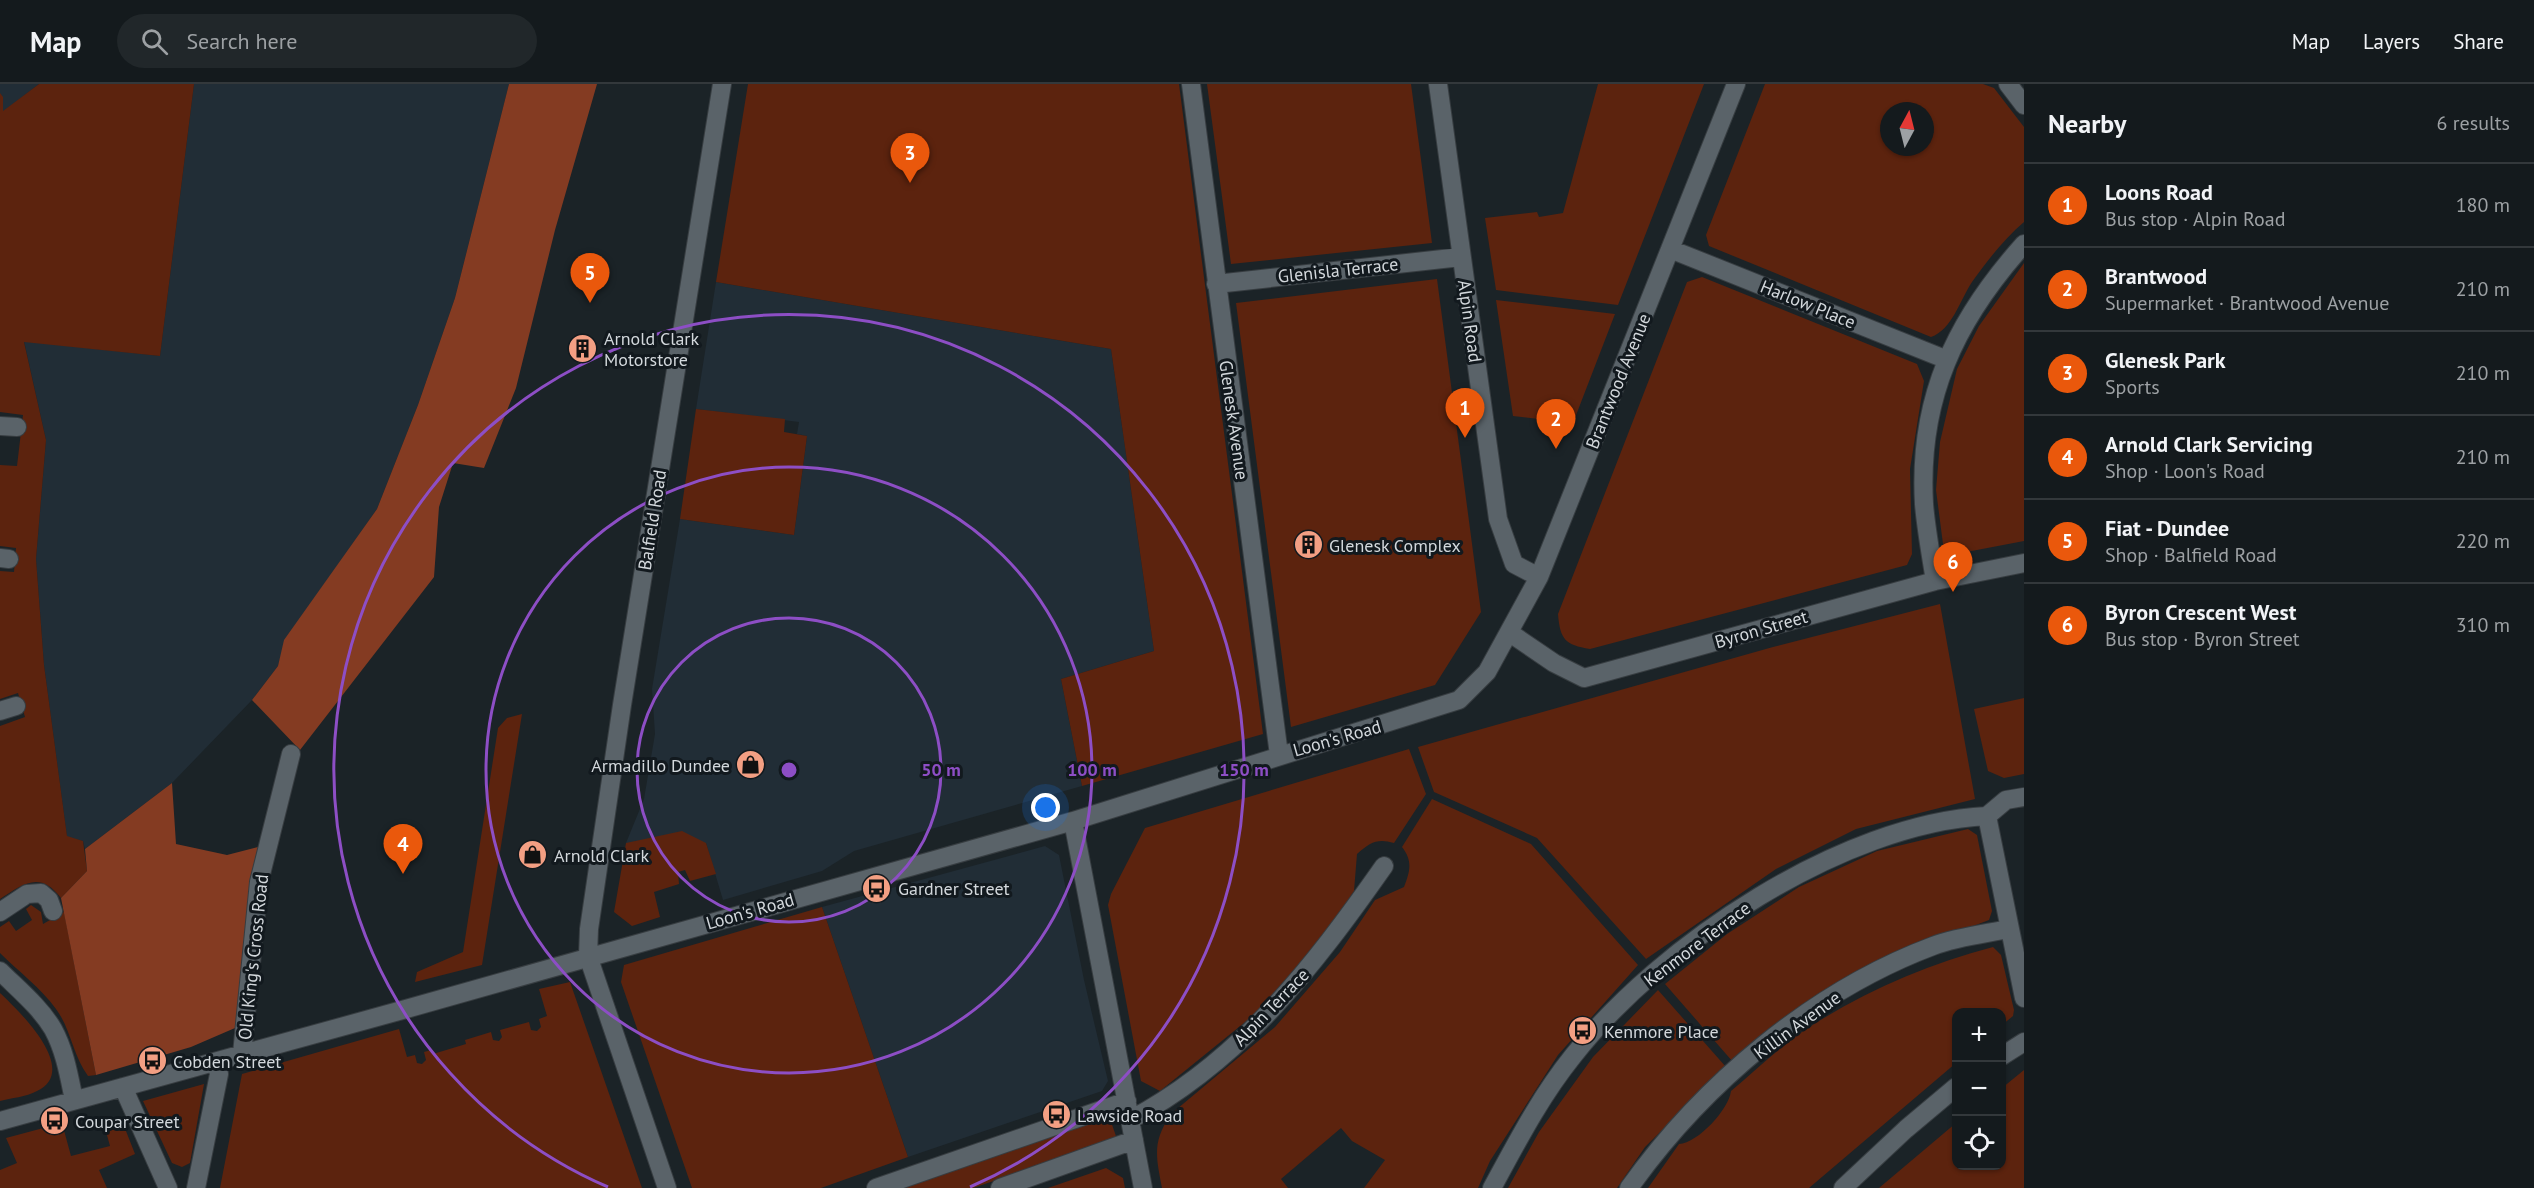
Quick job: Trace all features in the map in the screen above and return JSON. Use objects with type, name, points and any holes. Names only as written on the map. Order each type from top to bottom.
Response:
[{"type":"street","name":"Balfield Road","points":[[588,957],[589,929],[622,705],[722,84]]},
{"type":"street","name":"Glenesk Avenue","points":[[1191,84],[1279,755]]},
{"type":"street","name":"Alpin Road","points":[[1438,84],[1498,519],[1514,564],[1539,577]]},
{"type":"street","name":"Brantwood Avenue","points":[[1487,672],[1539,577],[1736,84]]},
{"type":"street","points":[[2008,84],[2024,105]]},
{"type":"street","points":[[1935,581],[1924,505],[1924,471],[1936,387],[1945,359],[1974,308],[2024,244]]},
{"type":"street","name":"Harlow Place","points":[[1671,249],[1945,359]]},
{"type":"street","name":"Glenisla Terrace","points":[[1216,284],[1461,257]]},
{"type":"street","name":"Byron Street","points":[[1510,633],[1554,663],[1584,678],[1935,581],[2024,563]]},
{"type":"street","name":"Loon's Road","points":[[0,1121],[1072,820],[1459,700],[1487,672]]},
{"type":"street","name":"Old King's Cross Road","points":[[242,1054],[259,882],[291,754]]},
{"type":"street","points":[[2024,797],[2006,801],[1987,816],[2024,998]]},
{"type":"street","name":"Kenmore Terrace","points":[[1492,1188],[1532,1113],[1574,1055],[1651,974],[1719,924],[1784,882],[1857,845],[1961,817],[1987,816]]},
{"type":"street","points":[[1072,820],[1143,1188]]},
{"type":"street","name":"Alpin Terrace","points":[[1130,1120],[1178,1091],[1261,1022],[1326,949],[1384,866]]},
{"type":"street","points":[[0,912],[27,894],[41,893],[49,900],[53,912]]},
{"type":"street","name":"Killin Avenue","points":[[1629,1188],[1657,1149],[1704,1100],[1798,1020],[1863,978],[1934,945],[2009,929]]},
{"type":"street","points":[[588,957],[667,1188]]},
{"type":"street","points":[[0,971],[35,1006],[52,1029],[63,1054],[74,1100]]},
{"type":"street","points":[[2006,1053],[2024,1042]]},
{"type":"street","points":[[196,1188],[219,1074],[216,1062]]},
{"type":"street","points":[[123,1087],[168,1188]]},
{"type":"street","points":[[1843,1188],[1906,1129],[1952,1090]]},
{"type":"street","points":[[876,1188],[1127,1101]]},
{"type":"street","points":[[1000,1188],[1134,1140]]},
{"type":"shaded area","points":[[0,84],[39,84],[3,112],[0,111]]},
{"type":"shaded area","points":[[39,84],[194,84],[160,356],[24,342],[46,440],[36,559],[44,665],[67,836],[83,841],[87,871],[61,898],[46,884],[31,882],[0,899],[0,726],[25,717],[18,693],[0,699],[0,571],[14,572],[16,548],[0,546],[0,465],[17,466],[23,415],[0,412],[0,93],[3,97],[3,111]]},
{"type":"shaded area","points":[[194,84],[509,84],[455,298],[418,405],[377,509],[285,640],[278,666],[252,700],[172,783],[85,849],[83,841],[67,837],[44,665],[36,559],[46,440],[24,341],[160,356]]},
{"type":"shaded area","points":[[509,84],[597,84],[555,230],[516,388],[484,468],[453,463],[439,507],[434,577],[300,750],[252,700],[278,666],[284,640],[377,509],[418,405],[455,298]]},
{"type":"shaded area","points":[[748,84],[1179,84],[1263,734],[1082,786],[1061,679],[1154,651],[1111,349],[716,282]]},
{"type":"shaded area","points":[[1207,84],[1411,84],[1432,243],[1231,264]]},
{"type":"shaded area","points":[[1598,84],[1704,84],[1618,305],[1496,290],[1485,218],[1537,212],[1539,217],[1563,213]]},
{"type":"shaded area","points":[[1765,84],[1983,84],[1994,88],[2024,127],[2024,222],[2003,243],[1978,274],[1945,328],[1931,337],[1709,246],[1706,235]]},
{"type":"shaded area","points":[[2024,263],[2024,541],[1956,554],[1943,544],[1936,490],[1940,442],[1957,369],[1979,326]]},
{"type":"shaded area","points":[[1702,277],[1917,364],[1924,381],[1910,469],[1912,554],[1907,565],[1590,649],[1569,643],[1562,635],[1558,614],[1687,282]]},
{"type":"shaded area","points":[[1437,279],[1481,612],[1435,685],[1291,727],[1236,303]]},
{"type":"shaded area","points":[[716,282],[1111,349],[1154,651],[1061,679],[1082,786],[854,851],[822,871],[723,900],[706,843],[626,843],[644,799],[655,734],[652,689],[680,519],[794,535],[807,436],[797,434],[799,422],[696,409]]},
{"type":"shaded area","points":[[1496,300],[1615,314],[1573,423],[1513,416]]},
{"type":"shaded area","points":[[696,409],[785,419],[784,432],[807,436],[794,535],[680,519]]},
{"type":"shaded area","points":[[1940,604],[1975,799],[1856,829],[1776,869],[1646,959],[1537,838],[1434,792],[1418,747],[1773,647]]},
{"type":"shaded area","points":[[2024,698],[2024,774],[2004,778],[1988,771],[1974,709]]},
{"type":"shaded area","points":[[522,714],[482,965],[415,982],[417,972],[463,952],[498,728],[507,718]]},
{"type":"shaded area","points":[[1409,749],[1426,794],[1394,843],[1374,842],[1357,854],[1354,891],[1323,937],[1260,1010],[1160,1091],[1141,1081],[1108,905],[1111,894],[1145,828]]},
{"type":"shaded area","points":[[172,783],[176,844],[227,855],[258,847],[235,1028],[191,1047],[96,1075],[61,898],[87,871],[85,849]]},
{"type":"shaded area","points":[[1432,799],[1531,844],[1638,965],[1558,1055],[1490,1161],[1478,1188],[1364,1188],[1385,1160],[1352,1141],[1341,1128],[1281,1179],[1288,1188],[1162,1188],[1158,1167],[1158,1141],[1171,1114],[1275,1027],[1340,952],[1375,900],[1404,887],[1409,862],[1402,847]]},
{"type":"shaded area","points":[[1968,829],[1977,835],[1992,911],[1989,920],[1894,956],[1733,1062],[1665,984],[1727,934],[1799,887],[1877,851]]},
{"type":"shaded area","points":[[682,831],[706,843],[716,874],[690,881],[685,870],[678,872],[679,884],[654,892],[660,917],[632,926],[614,912],[626,843]]},
{"type":"shaded area","points":[[1045,846],[1059,855],[1084,980],[1108,1081],[1102,1091],[908,1157],[822,907]]},
{"type":"shaded area","points":[[31,905],[41,912],[43,924],[64,912],[96,1075],[88,1076],[83,1068],[65,1025],[50,1001],[0,953],[0,927],[9,921],[16,931],[32,920],[26,909]]},
{"type":"shaded area","points":[[822,907],[908,1157],[821,1188],[692,1188],[621,982],[624,965]]},
{"type":"shaded area","points":[[1993,947],[2001,955],[2014,1010],[2013,1016],[2006,1022],[2006,1008],[1952,1008],[1952,1066],[1809,1188],[1648,1188],[1679,1144],[1695,1138],[1719,1115],[1731,1091],[1802,1032],[1870,993],[1943,962]]},
{"type":"shaded area","points":[[570,982],[642,1188],[220,1188],[242,1074],[399,1029],[407,1057],[415,1055],[417,1063],[422,1064],[426,1060],[424,1052],[431,1050],[433,1054],[466,1044],[465,1040],[491,1032],[493,1040],[499,1041],[502,1037],[500,1030],[529,1022],[531,1030],[537,1031],[541,1027],[539,1019],[547,1016],[539,989]]},
{"type":"shaded area","points":[[1658,990],[1726,1067],[1645,1147],[1617,1188],[1508,1188],[1539,1132],[1593,1057]]},
{"type":"shaded area","points":[[0,993],[42,1040],[52,1069],[49,1081],[37,1091],[0,1101]]},
{"type":"shaded area","points":[[2024,1070],[2024,1188],[1879,1188],[1952,1126],[1952,1170],[2006,1170],[2006,1085]]},
{"type":"shaded area","points":[[204,1084],[190,1163],[182,1167],[172,1163],[143,1101]]},
{"type":"shaded area","points":[[107,1116],[111,1129],[124,1126],[135,1154],[99,1170],[107,1188],[0,1188],[0,1170],[17,1163],[6,1138],[62,1123],[71,1156],[110,1146],[102,1117]]},
{"type":"shaded area","points":[[1109,1116],[1117,1139],[973,1188],[900,1188]]},
{"type":"shaded area","points":[[1106,1168],[1123,1178],[1125,1188],[1048,1188]]},
{"type":"place","name":"Glenesk Park","points":[[910,183]]},
{"type":"place","name":"Fiat - Dundee","points":[[590,303]]},
{"type":"place","name":"Arnold Clark Motorstore","points":[[583,348]]},
{"type":"place","name":"Loons Road","points":[[1465,438]]},
{"type":"place","name":"Brantwood","points":[[1556,449]]},
{"type":"place","name":"Glenesk Complex","points":[[1308,545]]},
{"type":"place","name":"Byron Crescent West","points":[[1953,592]]},
{"type":"place","name":"Armadillo Dundee","points":[[751,765]]},
{"type":"place","name":"Arnold Clark","points":[[533,855]]},
{"type":"place","name":"Arnold Clark Servicing","points":[[403,874]]},
{"type":"place","name":"Gardner Street","points":[[877,888]]},
{"type":"place","name":"Kenmore Place","points":[[1583,1031]]},
{"type":"place","name":"Cobden Street","points":[[152,1061]]},
{"type":"place","name":"Lawside Road","points":[[1056,1115]]},
{"type":"place","name":"Coupar Street","points":[[54,1121]]}]
